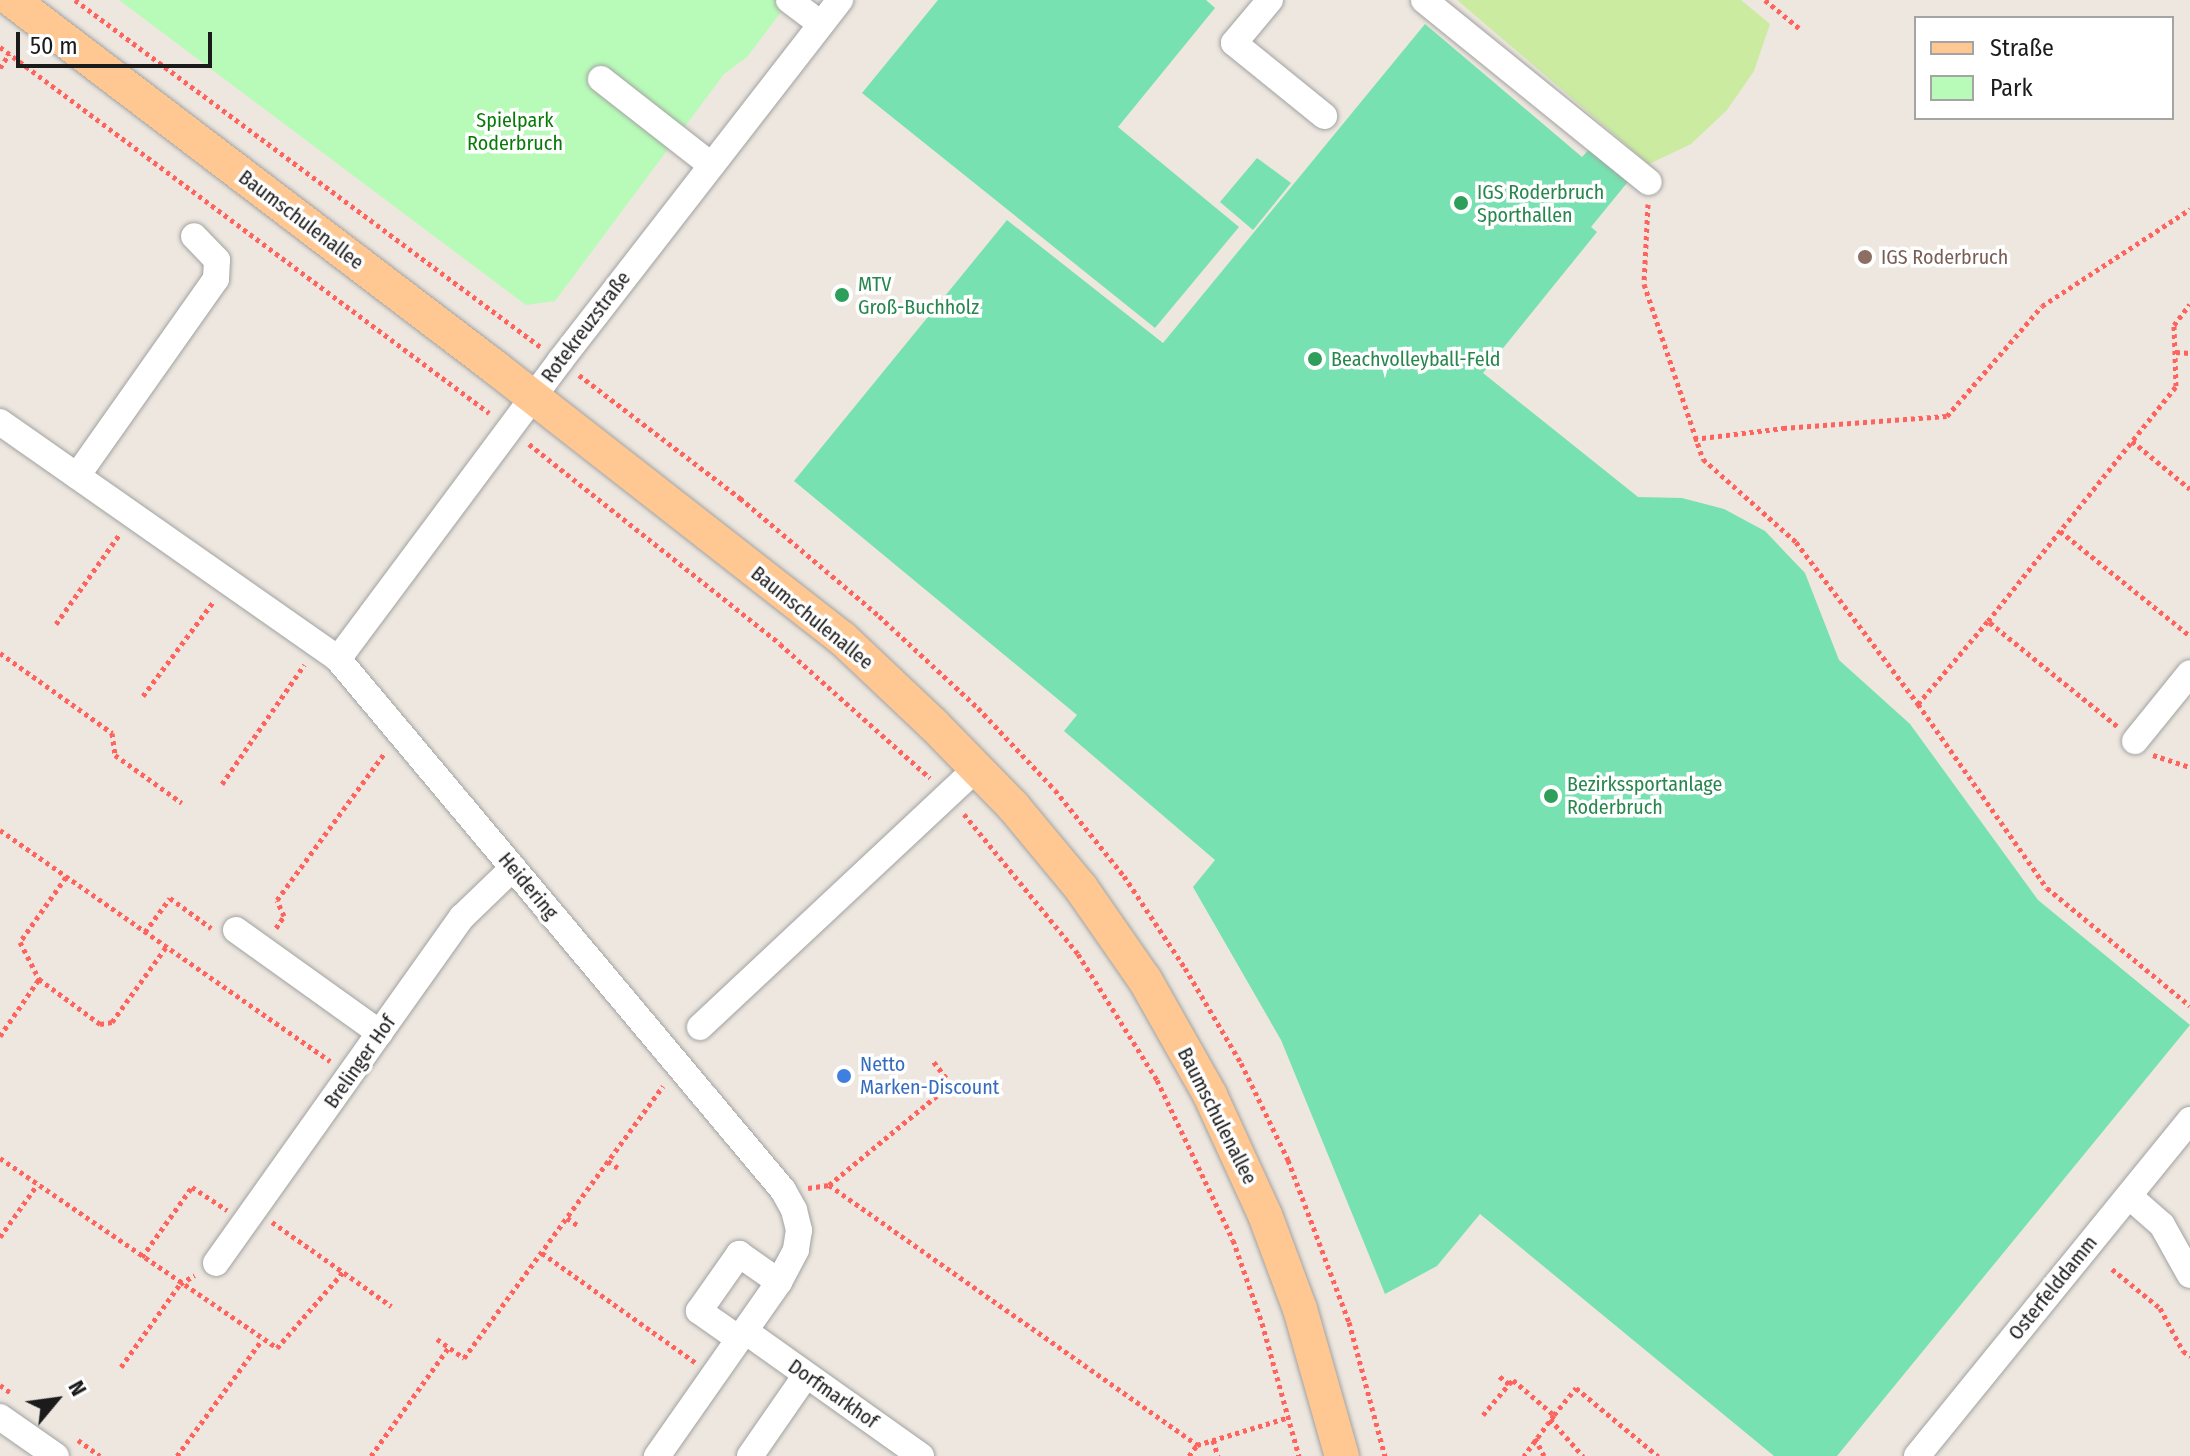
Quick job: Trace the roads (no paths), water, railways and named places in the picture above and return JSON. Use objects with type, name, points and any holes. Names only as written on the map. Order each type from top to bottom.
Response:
[{"type":"main road","name":"Baumschulenallee","points":[[12,0],[534,397],[842,638],[977,768],[1081,888],[1145,980],[1210,1095],[1265,1215],[1295,1295],[1342,1456]]},
{"type":"street","points":[[789,0],[821,24]]},
{"type":"street","name":"Rotekreuzstraße","points":[[328,652],[510,429],[840,0]]},
{"type":"street","points":[[1270,0],[1234,43],[1324,116]]},
{"type":"street","points":[[1424,0],[1649,182]]},
{"type":"street","points":[[601,79],[711,165]]},
{"type":"street","points":[[77,476],[216,279],[217,260],[194,236]]},
{"type":"street","name":"Heidering","points":[[4,433],[77,476],[328,652],[405,738],[783,1190],[794,1210],[799,1230],[796,1250],[779,1282],[657,1456]]},
{"type":"street","points":[[2135,741],[2190,673]]},
{"type":"street","points":[[700,1027],[977,768]]},
{"type":"street","name":"Brelinger Hof","points":[[216,1263],[462,917],[513,868]]},
{"type":"street","points":[[236,930],[380,1033]]},
{"type":"street","name":"Osterfelddamm","points":[[1917,1456],[2190,1120]]},
{"type":"street","points":[[2129,1196],[2162,1225],[2190,1275]]},
{"type":"street","name":"Dorfmarkhof","points":[[779,1282],[739,1254],[699,1311],[806,1375],[921,1456]]},
{"type":"street","points":[[750,1456],[806,1375]]},
{"type":"street","points":[[0,1417],[56,1456]]},
{"type":"place","name":"IGS Roderbruch Sporthallen","points":[[1461,203]]},
{"type":"place","name":"IGS Roderbruch","points":[[1865,257]]},
{"type":"place","name":"MTV Groß-Buchholz","points":[[842,295]]},
{"type":"place","name":"Beachvolleyball-Feld","points":[[1315,359]]},
{"type":"place","name":"Bezirkssportanlage Roderbruch","points":[[1551,796]]},
{"type":"place","name":"Netto Marken-Discount","points":[[844,1076]]},
{"type":"park label","name":"Spielpark Roderbruch","points":[[515,132]]}]
